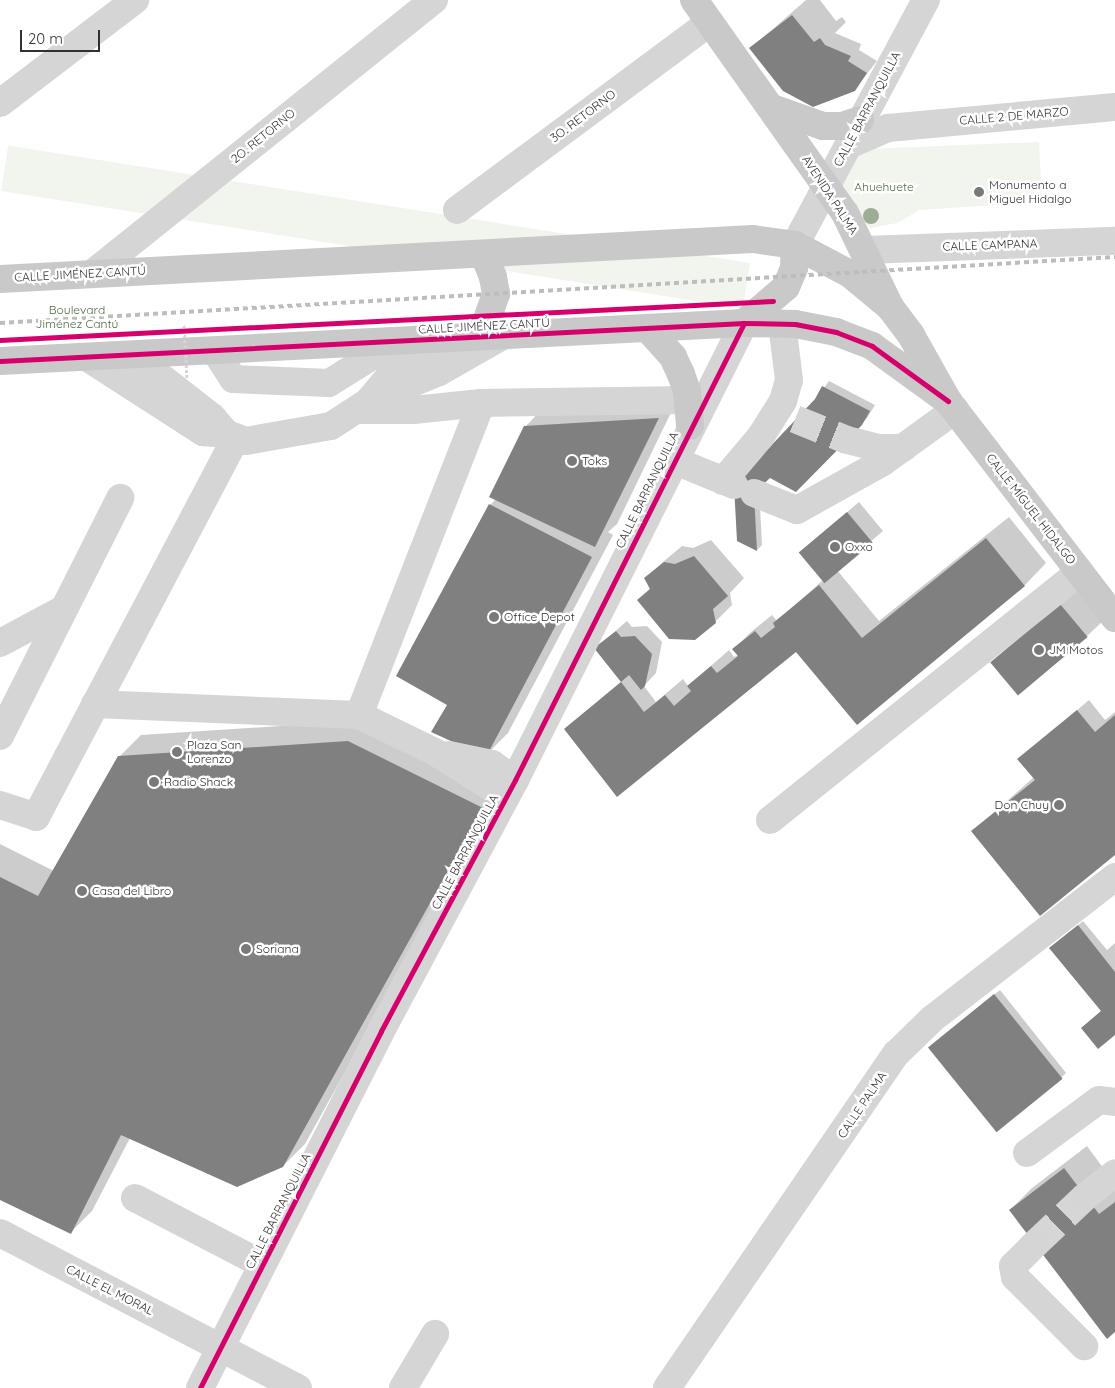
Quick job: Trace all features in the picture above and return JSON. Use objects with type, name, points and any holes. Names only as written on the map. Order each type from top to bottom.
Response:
[{"type":"main road","name":"AVENIDA PALMA","points":[[694,0],[826,185],[865,250],[890,307],[951,405]]},
{"type":"main road","points":[[772,108],[823,126],[842,126],[860,120]]},
{"type":"main road","name":"CALLE JIMÉNEZ CANTÚ","points":[[0,279],[754,240],[795,245],[850,274],[890,307]]},
{"type":"main road","points":[[744,323],[786,287],[794,268],[795,245]]},
{"type":"main road","points":[[484,254],[493,277],[496,294],[492,335]]},
{"type":"main road","name":"CALLE JIMÉNEZ CANTÚ","points":[[0,361],[134,356],[492,335],[744,323],[782,324],[836,332],[872,346],[951,405]]},
{"type":"main road","points":[[647,328],[673,357],[689,413]]},
{"type":"main road","name":"CALLE MÍGUEL HIDALGO","points":[[951,405],[1115,618]]},
{"type":"street","points":[[0,103],[135,0]]},
{"type":"street","name":"2O. RETORNO","points":[[93,274],[434,0]]},
{"type":"street","name":"CALLE BARRANQUILLA","points":[[795,245],[849,145],[860,120],[926,0]]},
{"type":"street","name":"3O. RETORNO","points":[[457,210],[710,22]]},
{"type":"street","points":[[877,91],[880,102],[888,112],[912,124]]},
{"type":"street","name":"CALLE 2 DE MARZO","points":[[849,145],[888,128],[912,124],[1115,107]]},
{"type":"street","name":"CALLE CAMPANA","points":[[865,250],[1115,241]]},
{"type":"street","name":"CALLE BARRANQUILLA","points":[[200,1388],[262,1264],[510,788],[673,460],[689,413],[744,323]]},
{"type":"street","points":[[737,487],[761,436],[786,414],[789,380],[782,324]]},
{"type":"street","points":[[88,358],[203,432],[246,441],[331,426],[362,406],[438,372],[492,335]]},
{"type":"street","points":[[362,406],[398,366],[446,338]]},
{"type":"street","points":[[215,351],[233,379],[329,383],[396,341]]},
{"type":"street","points":[[134,356],[212,417],[231,437]]},
{"type":"street","points":[[362,406],[413,410],[481,403],[689,413]]},
{"type":"street","points":[[359,715],[481,403]]},
{"type":"street","points":[[673,460],[797,510],[903,448],[951,405]]},
{"type":"street","points":[[0,805],[36,817],[231,437]]},
{"type":"street","points":[[847,440],[880,448],[903,448]]},
{"type":"street","points":[[0,736],[120,498]]},
{"type":"street","points":[[770,820],[1080,572]]},
{"type":"street","points":[[0,643],[64,609]]},
{"type":"street","points":[[95,704],[359,715],[435,752],[492,764],[510,788]]},
{"type":"street","name":"CALLE PALMA","points":[[667,1388],[896,1054],[932,1020],[1115,877]]},
{"type":"street","points":[[1027,1153],[1099,1100],[1115,1102]]},
{"type":"street","points":[[1086,1196],[1115,1173]]},
{"type":"street","points":[[135,1198],[262,1264]]},
{"type":"street","name":"CALLE EL MORAL","points":[[0,1233],[298,1388]]},
{"type":"street","points":[[1035,1244],[1013,1266],[1015,1277],[1084,1346]]},
{"type":"street","points":[[403,1388],[435,1334]]},
{"type":"path","points":[[184,325],[187,380]]},
{"type":"path","points":[[173,332],[192,331]]},
{"type":"green space","name":"Ahuehuete","points":[[1039,142],[1042,202],[920,210],[897,223],[871,228],[848,209],[842,185],[849,163],[865,149]]},
{"type":"green space","points":[[8,146],[750,263],[743,308],[1,191]]},
{"type":"building","points":[[792,15],[814,42],[820,38],[825,45],[851,56],[848,61],[867,73],[855,91],[813,107],[783,91],[749,48]]},
{"type":"building","points":[[822,386],[870,411],[862,425],[796,492],[770,478],[754,493],[757,551],[737,541],[734,485],[815,399]]},
{"type":"building","name":"Toks","points":[[659,418],[595,547],[489,497],[524,426]]},
{"type":"building","name":"Office Depot","points":[[489,504],[592,557],[486,757],[431,732],[447,705],[396,676]]},
{"type":"building","name":"Oxxo","points":[[847,512],[873,543],[824,583],[799,552]]},
{"type":"building","points":[[986,538],[1025,586],[857,725],[796,652],[617,797],[564,729],[621,682],[644,712],[665,695],[674,706],[691,691],[687,686],[711,666],[717,673],[738,656],[732,649],[755,631],[761,638],[775,627],[773,623],[819,585],[862,638]]},
{"type":"building","points":[[694,556],[728,596],[713,609],[716,623],[695,640],[669,639],[637,600],[650,589],[644,578],[664,562],[675,564]]},
{"type":"building","name":"JM Motos","points":[[1060,604],[1088,637],[1018,695],[990,662]]},
{"type":"building","points":[[616,631],[621,637],[635,636],[652,654],[645,686],[641,690],[629,675],[621,682],[594,648]]},
{"type":"building","name":"Don Chuy","points":[[1077,710],[1095,732],[1115,715],[1115,855],[1040,916],[971,831],[1035,780],[1017,759]]},
{"type":"building","name":"Soriana","points":[[348,741],[483,808],[283,1167],[237,1187],[121,1135],[71,1234],[0,1200],[0,877],[38,896],[118,756]]},
{"type":"building","points":[[1078,925],[1115,972],[1115,1035],[1098,1049],[1081,1028],[1101,1011],[1049,948]]},
{"type":"building","points":[[994,994],[1063,1079],[997,1132],[928,1047]]},
{"type":"building","points":[[1064,1168],[1099,1214],[1115,1202],[1115,1332],[1107,1339],[1009,1210]]},
{"type":"tunnel","points":[[795,419],[847,440]]},
{"type":"tunnel","points":[[1035,1244],[1086,1196]]},
{"type":"railway","points":[[0,323],[1115,257]]},
{"type":"cycle path","points":[[0,340],[773,301]]},
{"type":"cycle path","points":[[0,361],[744,323],[795,324],[836,332],[872,346],[948,401]]},
{"type":"cycle path","points":[[200,1388],[381,1031],[515,780],[744,323]]},
{"type":"place","name":"Monumento a Miguel Hidalgo","points":[[979,192]]},
{"type":"place","name":"Toks","points":[[572,461]]},
{"type":"place","name":"Oxxo","points":[[835,547]]},
{"type":"place","name":"Office Depot","points":[[494,617]]},
{"type":"place","name":"JM Motos","points":[[1039,650]]},
{"type":"place","name":"Plaza San Lorenzo","points":[[177,752]]},
{"type":"place","name":"Radio Shack","points":[[154,782]]},
{"type":"place","name":"Don Chuy","points":[[1059,805]]},
{"type":"place","name":"Casa del Libro","points":[[82,891]]},
{"type":"place","name":"Soriana","points":[[246,949]]},
{"type":"park label","name":"Boulevard Jiménez Cantú","points":[[77,317]]}]
